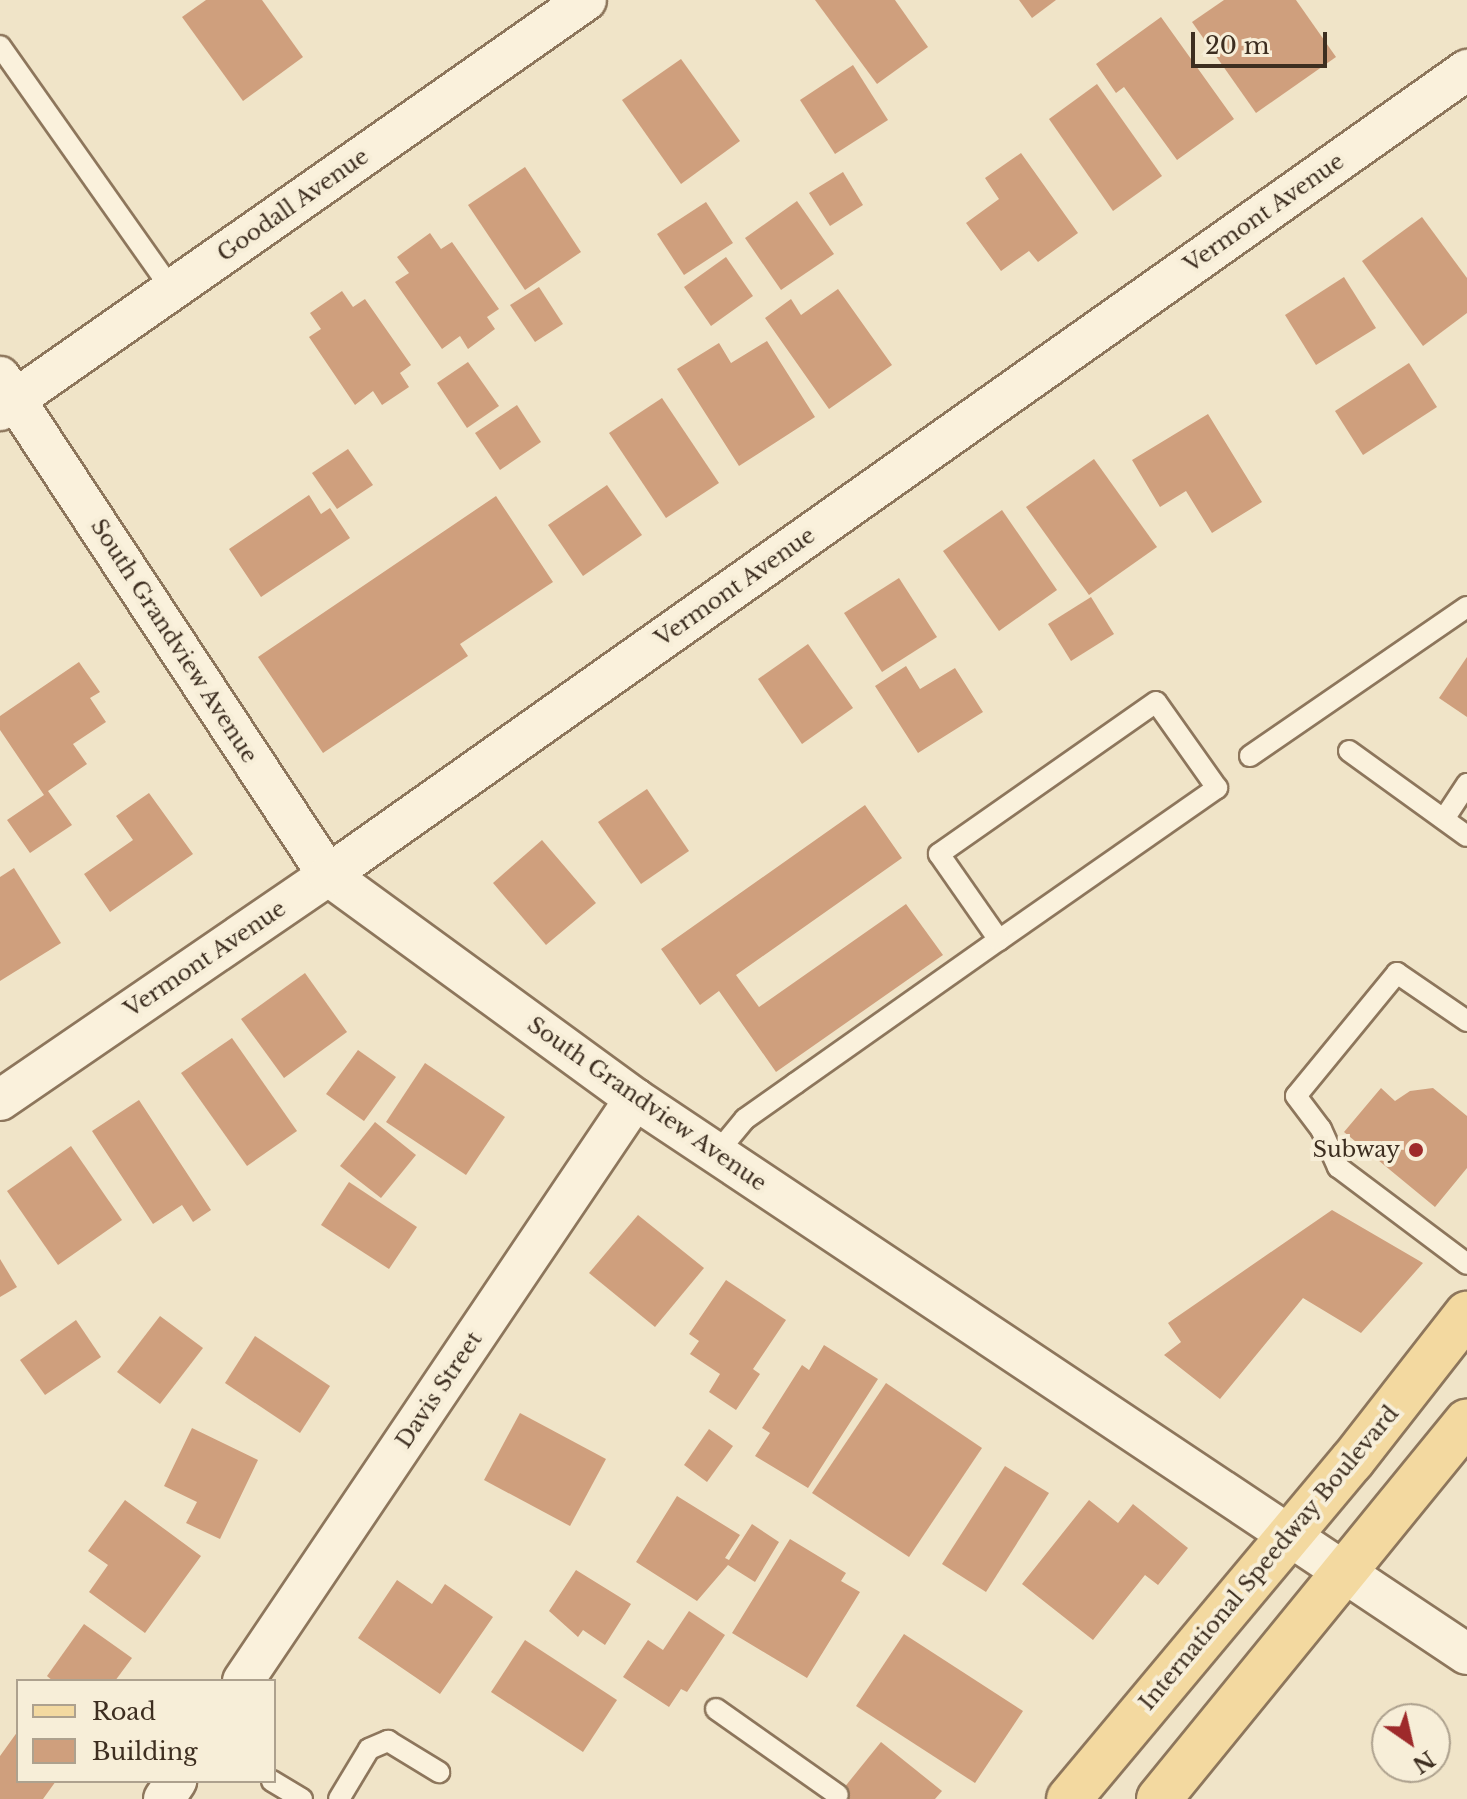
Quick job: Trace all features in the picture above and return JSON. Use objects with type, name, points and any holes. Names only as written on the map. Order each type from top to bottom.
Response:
[{"type":"main road","name":"International Speedway Boulevard","points":[[1069,1799],[1288,1537],[1467,1314]]},
{"type":"main road","points":[[1159,1799],[1345,1576],[1467,1422]]},
{"type":"street","name":"Goodall Avenue","points":[[5,395],[172,290],[586,0]]},
{"type":"street","name":"Vermont Avenue","points":[[0,1100],[328,875],[1467,70]]},
{"type":"street","name":"South Grandview Avenue","points":[[5,395],[328,875],[635,1099],[1345,1576],[1467,1654]]},
{"type":"street","name":"Davis Street","points":[[244,1679],[635,1099]]},
{"type":"lane","points":[[0,46],[172,290]]},
{"type":"lane","points":[[1250,756],[1467,607]]},
{"type":"lane","points":[[716,1154],[745,1119],[1217,788],[1156,702],[939,854],[999,940]]},
{"type":"lane","points":[[1349,751],[1467,836]]},
{"type":"lane","points":[[1444,819],[1467,784]]},
{"type":"lane","points":[[1467,1021],[1397,973],[1296,1096],[1321,1129],[1338,1167],[1467,1264]]},
{"type":"lane","points":[[716,1709],[838,1795]]},
{"type":"lane","points":[[339,1799],[369,1749],[388,1741],[439,1772]]},
{"type":"lane","points":[[275,1783],[302,1799]]},
{"type":"building","points":[[206,0],[262,0],[303,57],[243,101],[182,17]]},
{"type":"building","points":[[815,0],[895,0],[928,47],[877,84]]},
{"type":"building","points":[[1019,0],[1056,0],[1032,18]]},
{"type":"building","points":[[1224,0],[1296,0],[1336,57],[1256,113],[1192,22]]},
{"type":"building","points":[[1161,17],[1234,119],[1177,160],[1124,87],[1116,93],[1096,64]]},
{"type":"building","points":[[681,59],[740,141],[681,184],[622,100]]},
{"type":"building","points":[[853,65],[888,120],[835,154],[800,100]]},
{"type":"building","points":[[1097,84],[1162,176],[1113,211],[1049,119]]},
{"type":"building","points":[[1021,153],[1078,233],[1038,262],[1029,251],[1001,271],[966,223],[999,199],[985,178]]},
{"type":"building","points":[[525,167],[581,252],[525,290],[468,205]]},
{"type":"building","points":[[843,172],[863,205],[830,226],[809,193]]},
{"type":"building","points":[[797,201],[834,254],[781,290],[745,238]]},
{"type":"building","points":[[706,202],[733,243],[684,275],[657,234]]},
{"type":"building","points":[[1422,217],[1467,278],[1467,313],[1423,346],[1362,261]]},
{"type":"building","points":[[430,233],[441,249],[452,242],[499,309],[487,317],[495,329],[468,349],[460,336],[442,349],[395,282],[409,273],[397,257]]},
{"type":"building","points":[[726,257],[753,296],[711,326],[684,287]]},
{"type":"building","points":[[1344,277],[1376,328],[1316,365],[1285,315]]},
{"type":"building","points":[[539,287],[563,324],[535,342],[510,305]]},
{"type":"building","points":[[838,289],[892,365],[829,409],[765,318],[791,299],[801,315]]},
{"type":"building","points":[[342,291],[353,307],[365,299],[411,365],[400,373],[409,387],[382,405],[373,391],[355,405],[309,337],[321,329],[310,313]]},
{"type":"building","points":[[767,341],[815,417],[739,466],[677,369],[719,343],[731,363]]},
{"type":"building","points":[[468,362],[499,406],[467,428],[437,383]]},
{"type":"building","points":[[1409,363],[1437,407],[1363,455],[1335,411]]},
{"type":"building","points":[[662,398],[719,483],[666,518],[609,433]]},
{"type":"building","points":[[517,405],[541,442],[500,470],[475,433]]},
{"type":"building","points":[[1208,414],[1262,502],[1212,533],[1186,491],[1160,507],[1132,460]]},
{"type":"building","points":[[348,449],[373,485],[337,509],[312,473]]},
{"type":"building","points":[[1094,459],[1157,547],[1089,595],[1026,507]]},
{"type":"building","points":[[607,485],[642,535],[583,576],[548,525]]},
{"type":"building","points":[[309,495],[321,514],[330,508],[350,538],[261,597],[229,549]]},
{"type":"building","points":[[496,496],[553,582],[460,644],[468,656],[323,753],[258,657]]},
{"type":"building","points":[[1002,510],[1057,590],[999,631],[943,551]]},
{"type":"building","points":[[899,578],[937,637],[882,672],[844,613]]},
{"type":"building","points":[[1091,597],[1114,634],[1071,661],[1048,624]]},
{"type":"building","points":[[808,644],[853,708],[802,744],[758,679]]},
{"type":"building","points":[[1467,657],[1467,717],[1439,698]]},
{"type":"building","points":[[79,662],[100,692],[90,698],[106,722],[73,744],[87,764],[48,791],[72,825],[30,853],[7,820],[44,795],[0,730],[0,716]]},
{"type":"building","points":[[906,666],[920,689],[955,668],[983,712],[918,753],[875,686]]},
{"type":"building","points":[[647,789],[689,851],[641,884],[598,822]]},
{"type":"building","points":[[149,793],[193,854],[110,912],[84,874],[133,840],[116,816]]},
{"type":"building","points":[[865,805],[902,858],[736,975],[759,1007],[906,904],[943,955],[776,1072],[719,991],[700,1005],[661,949]]},
{"type":"building","points":[[542,840],[596,903],[546,945],[493,883]]},
{"type":"building","points":[[14,868],[61,943],[0,981],[0,877]]},
{"type":"building","points":[[305,973],[347,1032],[284,1078],[241,1019]]},
{"type":"building","points":[[232,1038],[297,1131],[247,1166],[181,1073]]},
{"type":"building","points":[[358,1050],[396,1077],[364,1121],[326,1094]]},
{"type":"building","points":[[425,1063],[505,1117],[466,1175],[386,1122]]},
{"type":"building","name":"Subway","points":[[1381,1088],[1395,1101],[1410,1091],[1433,1088],[1467,1116],[1467,1168],[1435,1207],[1344,1132]]},
{"type":"building","points":[[139,1100],[211,1210],[193,1222],[182,1205],[153,1224],[92,1131]]},
{"type":"building","points":[[375,1122],[416,1155],[381,1198],[340,1166]]},
{"type":"building","points":[[71,1146],[122,1220],[58,1265],[7,1191]]},
{"type":"building","points":[[349,1182],[417,1227],[389,1269],[321,1225]]},
{"type":"building","points":[[1332,1210],[1423,1263],[1361,1333],[1303,1298],[1220,1399],[1164,1355],[1181,1342],[1168,1323]]},
{"type":"building","points":[[638,1215],[704,1268],[655,1327],[589,1273]]},
{"type":"building","points":[[0,1259],[17,1287],[0,1297]]},
{"type":"building","points":[[726,1280],[786,1320],[753,1369],[760,1374],[736,1410],[709,1392],[720,1374],[690,1354],[699,1341],[689,1334]]},
{"type":"building","points":[[160,1316],[203,1348],[160,1404],[117,1372]]},
{"type":"building","points":[[76,1320],[101,1357],[45,1395],[20,1360]]},
{"type":"building","points":[[255,1336],[330,1386],[300,1433],[225,1383]]},
{"type":"building","points":[[824,1345],[878,1379],[808,1488],[755,1456],[770,1433],[762,1428],[802,1365],[809,1370]]},
{"type":"building","points":[[886,1383],[982,1448],[909,1557],[812,1493]]},
{"type":"building","points":[[520,1413],[606,1459],[570,1526],[484,1480]]},
{"type":"building","points":[[192,1428],[258,1460],[220,1539],[186,1523],[197,1502],[164,1486]]},
{"type":"building","points":[[709,1429],[733,1446],[707,1482],[684,1465]]},
{"type":"building","points":[[1005,1466],[1049,1493],[986,1592],[942,1564]]},
{"type":"building","points":[[677,1496],[740,1535],[725,1558],[729,1560],[752,1524],[779,1542],[755,1582],[728,1565],[697,1601],[636,1562]]},
{"type":"building","points":[[125,1500],[201,1556],[145,1633],[89,1592],[108,1565],[88,1551]]},
{"type":"building","points":[[1089,1500],[1118,1523],[1133,1504],[1188,1548],[1158,1585],[1145,1575],[1093,1640],[1022,1584]]},
{"type":"building","points":[[790,1539],[846,1573],[841,1581],[860,1592],[807,1678],[732,1633]]},
{"type":"building","points":[[576,1570],[631,1604],[605,1645],[583,1630],[578,1637],[549,1611]]},
{"type":"building","points":[[397,1580],[432,1604],[445,1584],[493,1617],[440,1694],[358,1638]]},
{"type":"building","points":[[689,1611],[725,1635],[687,1692],[681,1689],[669,1707],[623,1677],[648,1640],[663,1650]]},
{"type":"building","points":[[84,1624],[132,1658],[116,1679],[51,1679],[47,1676]]},
{"type":"building","points":[[904,1634],[1023,1711],[975,1783],[856,1706]]},
{"type":"building","points":[[525,1640],[617,1700],[583,1752],[491,1692]]},
{"type":"building","points":[[16,1734],[16,1783],[55,1783],[43,1799],[0,1799],[0,1756]]},
{"type":"building","points":[[881,1742],[942,1791],[935,1799],[835,1799]]},
{"type":"place","name":"Subway","points":[[1416,1150]]}]
